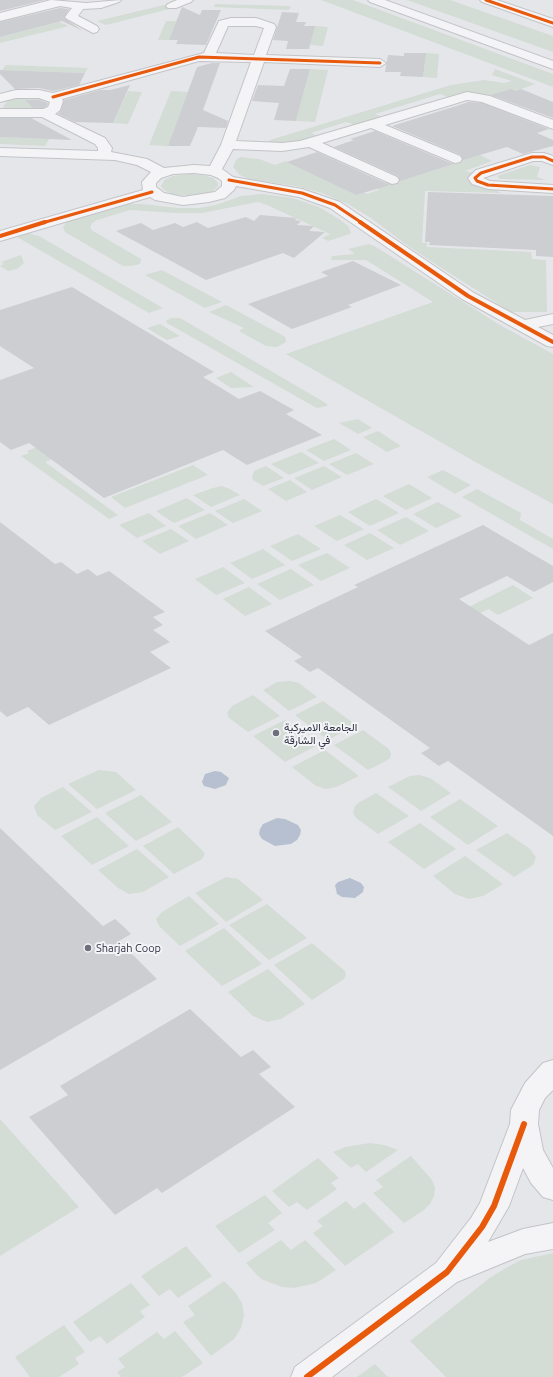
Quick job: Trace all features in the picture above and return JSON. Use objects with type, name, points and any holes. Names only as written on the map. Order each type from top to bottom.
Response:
[{"type":"street","points":[[0,17],[59,1],[79,6],[101,5],[116,0]]},
{"type":"street","points":[[172,6],[187,0]]},
{"type":"street","points":[[374,0],[553,65]]},
{"type":"street","points":[[399,0],[553,55]]},
{"type":"street","points":[[486,0],[553,23]]},
{"type":"street","points":[[521,0],[553,11]]},
{"type":"street","points":[[79,6],[71,17],[93,29]]},
{"type":"street","points":[[208,57],[220,27],[224,24],[232,22],[256,22],[270,27],[228,145],[214,172]]},
{"type":"street","points":[[378,77],[382,49]]},
{"type":"street","points":[[3,95],[39,94],[53,97],[190,59],[208,57],[380,63]]},
{"type":"street","points":[[228,145],[282,147],[311,143],[467,96],[485,99],[553,125]]},
{"type":"street","points":[[0,113],[44,113],[53,110],[56,105],[57,101],[53,97]]},
{"type":"street","points":[[44,113],[100,141],[105,148],[104,155]]},
{"type":"street","points":[[372,124],[455,159]]},
{"type":"street","points":[[311,143],[392,180]]},
{"type":"street","points":[[0,152],[104,155],[142,162],[162,173]]},
{"type":"street","points":[[553,161],[544,157],[532,157],[481,173],[475,178],[477,181],[488,185],[553,189]]},
{"type":"street","points":[[228,185],[214,172],[188,169],[162,173],[149,182],[148,186],[152,192],[170,200],[183,201],[209,198],[228,185],[263,186],[302,193],[335,205],[445,281],[553,342]]},
{"type":"street","points":[[0,236],[116,201],[152,192]]},
{"type":"street","points":[[523,326],[553,320]]},
{"type":"street","points":[[307,1377],[447,1272],[482,1227],[494,1206],[524,1124],[526,1110],[535,1091],[553,1072]]},
{"type":"street","points":[[524,1124],[528,1150],[540,1175],[553,1188]]},
{"type":"street","points":[[447,1272],[463,1267],[523,1242],[553,1236]]},
{"type":"shaded area","points":[[321,0],[353,0],[553,74],[553,87]]},
{"type":"shaded area","points":[[407,0],[450,0],[553,36],[553,52]]},
{"type":"shaded area","points":[[215,4],[291,6],[289,10],[214,7]]},
{"type":"shaded area","points":[[164,5],[173,8],[106,25],[97,21]]},
{"type":"shaded area","points":[[166,21],[177,21],[169,40],[158,40]]},
{"type":"shaded area","points":[[59,22],[69,26],[0,43],[0,37]]},
{"type":"shaded area","points":[[315,26],[328,27],[323,46],[310,45]]},
{"type":"shaded area","points":[[426,53],[439,54],[437,78],[423,77]]},
{"type":"shaded area","points":[[6,65],[88,68],[85,73],[2,70]]},
{"type":"shaded area","points":[[310,69],[328,70],[315,122],[296,121]]},
{"type":"shaded area","points":[[495,69],[535,84],[516,91],[511,89],[502,92],[505,94],[493,98],[475,93],[461,93],[448,97],[440,94],[375,114],[383,117],[355,125],[346,122],[311,133],[319,136],[296,143],[267,144],[270,140],[451,85],[484,80],[504,83],[512,81],[492,75]]},
{"type":"shaded area","points":[[128,91],[142,92],[128,124],[113,123]]},
{"type":"shaded area","points":[[171,91],[188,92],[168,146],[149,145]]},
{"type":"shaded area","points":[[18,98],[38,98],[47,103],[45,107],[40,109],[5,109],[3,107],[8,100]]},
{"type":"shaded area","points":[[0,137],[49,139],[45,146],[0,144]]},
{"type":"shaded area","points":[[348,142],[438,165],[451,163],[476,153],[492,161],[465,171],[475,173],[492,188],[501,193],[425,191],[422,243],[427,243],[427,247],[531,252],[532,259],[546,260],[547,312],[511,312],[440,267],[404,243],[371,218],[348,204],[322,193],[296,186],[249,179],[240,175],[233,167],[236,160],[240,157],[259,159],[275,165],[286,161],[356,195],[361,191],[367,194],[379,190],[375,187],[407,177],[337,146]]},
{"type":"shaded area","points":[[530,165],[540,167],[537,177],[546,180],[500,179],[497,176]]},
{"type":"shaded area","points":[[187,174],[202,175],[213,178],[218,183],[218,186],[212,192],[192,196],[171,194],[161,186],[164,180],[173,176]]},
{"type":"shaded area","points":[[262,194],[293,198],[319,207],[348,226],[351,232],[350,234],[328,241],[322,238],[330,234],[258,202],[202,213],[130,210],[97,220],[92,223],[90,228],[141,259],[140,264],[123,266],[65,232],[63,227],[68,220],[123,204],[199,208],[216,205],[241,196]]},
{"type":"shaded area","points":[[27,233],[39,236],[163,308],[149,313],[17,237]]},
{"type":"shaded area","points":[[369,244],[500,325],[553,354],[553,504],[479,464],[286,354],[433,302],[366,260],[331,260],[332,256],[355,254],[348,249]]},
{"type":"shaded area","points":[[21,255],[24,263],[17,269],[8,271],[0,266],[4,264],[1,262]]},
{"type":"shaded area","points":[[162,270],[222,302],[205,308],[145,275]]},
{"type":"shaded area","points":[[226,305],[282,335],[285,337],[286,342],[277,347],[266,346],[239,331],[244,328],[209,312]]},
{"type":"shaded area","points":[[171,318],[180,318],[324,402],[327,406],[317,408],[313,406],[167,323],[166,321]]},
{"type":"shaded area","points":[[160,324],[180,336],[167,340],[147,328]]},
{"type":"shaded area","points":[[231,372],[254,387],[231,388],[216,378]]},
{"type":"shaded area","points":[[358,419],[372,428],[358,434],[339,423]]},
{"type":"shaded area","points":[[95,425],[119,434],[45,462],[118,515],[109,519],[21,456],[29,453],[27,451]]},
{"type":"shaded area","points":[[378,431],[401,446],[387,452],[363,437]]},
{"type":"shaded area","points":[[334,439],[351,450],[324,461],[306,450]]},
{"type":"shaded area","points":[[301,452],[319,463],[289,475],[271,464]]},
{"type":"shaded area","points":[[356,453],[374,464],[347,475],[329,464]]},
{"type":"shaded area","points":[[193,465],[208,475],[125,508],[111,497]]},
{"type":"shaded area","points":[[266,466],[284,478],[263,486],[253,480],[252,477],[254,471]]},
{"type":"shaded area","points":[[324,466],[342,477],[312,490],[294,478]]},
{"type":"shaded area","points":[[443,470],[471,485],[455,494],[427,477]]},
{"type":"shaded area","points":[[290,480],[307,492],[286,501],[268,489]]},
{"type":"shaded area","points":[[409,484],[432,498],[406,510],[383,496]]},
{"type":"shaded area","points":[[222,486],[240,495],[211,507],[193,495],[213,488]]},
{"type":"shaded area","points":[[477,489],[521,513],[520,520],[553,539],[553,549],[462,497]]},
{"type":"shaded area","points":[[187,498],[205,510],[174,523],[156,511]]},
{"type":"shaded area","points":[[244,499],[262,511],[233,523],[215,511]]},
{"type":"shaded area","points":[[376,499],[399,513],[370,526],[348,512]]},
{"type":"shaded area","points":[[438,502],[462,516],[436,528],[413,514]]},
{"type":"shaded area","points":[[149,513],[166,526],[137,538],[119,525]]},
{"type":"shaded area","points":[[210,513],[228,525],[196,539],[178,526]]},
{"type":"shaded area","points":[[340,515],[364,529],[337,541],[314,526]]},
{"type":"shaded area","points":[[406,517],[429,531],[400,545],[377,530]]},
{"type":"shaded area","points":[[171,529],[189,541],[160,554],[142,541]]},
{"type":"shaded area","points":[[370,533],[394,548],[367,560],[344,545]]},
{"type":"shaded area","points":[[298,534],[321,549],[292,561],[270,546]]},
{"type":"shaded area","points":[[263,549],[285,565],[252,579],[230,563]]},
{"type":"shaded area","points":[[327,553],[350,568],[321,581],[298,565]]},
{"type":"shaded area","points":[[223,567],[245,583],[216,595],[195,579]]},
{"type":"shaded area","points":[[291,569],[314,585],[280,600],[257,584]]},
{"type":"shaded area","points":[[513,585],[533,598],[498,615],[489,609],[442,631],[432,625]]},
{"type":"shaded area","points":[[249,587],[272,604],[245,616],[223,599]]},
{"type":"shaded area","points":[[290,681],[299,683],[317,697],[289,711],[263,690],[277,682]]},
{"type":"shaded area","points":[[253,695],[280,716],[248,732],[229,718],[227,713],[232,706]]},
{"type":"shaded area","points":[[323,701],[356,725],[328,740],[295,715]]},
{"type":"shaded area","points":[[285,720],[318,745],[285,762],[253,736]]},
{"type":"shaded area","points":[[363,730],[389,749],[391,754],[390,758],[386,761],[368,770],[334,745]]},
{"type":"shaded area","points":[[325,750],[359,776],[336,787],[326,789],[316,786],[292,767]]},
{"type":"shaded area","points":[[99,770],[116,772],[136,790],[97,809],[68,784]]},
{"type":"shaded area","points":[[419,775],[430,778],[451,793],[421,811],[388,787],[410,776]]},
{"type":"shaded area","points":[[63,787],[92,812],[55,830],[37,815],[34,806],[41,798]]},
{"type":"shaded area","points":[[376,793],[409,816],[378,834],[356,818],[353,813],[355,806],[358,803]]},
{"type":"shaded area","points":[[141,795],[172,822],[136,841],[105,813]]},
{"type":"shaded area","points":[[460,799],[498,826],[468,845],[430,817]]},
{"type":"shaded area","points":[[97,817],[129,846],[92,865],[61,836]]},
{"type":"shaded area","points":[[420,823],[456,849],[424,869],[388,842]]},
{"type":"shaded area","points":[[178,827],[205,854],[202,859],[174,874],[143,846]]},
{"type":"shaded area","points":[[507,833],[530,849],[536,857],[533,865],[514,877],[476,850]]},
{"type":"shaded area","points":[[137,849],[169,877],[143,892],[129,894],[118,888],[98,870]]},
{"type":"shaded area","points":[[465,856],[503,884],[483,896],[469,899],[455,894],[433,876]]},
{"type":"shaded area","points":[[226,877],[238,879],[263,900],[226,922],[195,893]]},
{"type":"shaded area","points":[[189,896],[219,924],[180,946],[159,926],[156,919],[162,912]]},
{"type":"shaded area","points":[[267,904],[307,938],[269,960],[229,925]]},
{"type":"shaded area","points":[[224,928],[262,964],[222,986],[185,951]]},
{"type":"shaded area","points":[[312,943],[345,971],[346,975],[344,979],[312,1000],[274,965]]},
{"type":"shaded area","points":[[268,969],[305,1004],[281,1019],[267,1022],[253,1016],[228,992]]},
{"type":"shaded area","points":[[0,1119],[79,1207],[0,1256]]},
{"type":"shaded area","points":[[370,1143],[384,1145],[398,1150],[366,1172],[358,1164],[351,1168],[333,1152],[345,1147]]},
{"type":"shaded area","points":[[411,1156],[432,1180],[435,1188],[434,1196],[430,1204],[424,1210],[404,1223],[373,1193],[383,1187],[376,1180]]},
{"type":"shaded area","points":[[318,1158],[339,1178],[331,1183],[337,1189],[307,1210],[297,1202],[289,1207],[272,1191]]},
{"type":"shaded area","points":[[265,1195],[282,1213],[268,1223],[275,1230],[239,1253],[215,1226]]},
{"type":"shaded area","points":[[346,1201],[354,1209],[364,1202],[394,1232],[345,1266],[313,1233],[323,1226],[317,1221]]},
{"type":"shaded area","points":[[281,1240],[291,1250],[305,1240],[336,1270],[316,1283],[294,1288],[282,1287],[261,1279],[246,1263]]},
{"type":"shaded area","points":[[186,1246],[212,1276],[178,1298],[170,1289],[159,1296],[141,1276]]},
{"type":"shaded area","points":[[553,1253],[553,1377],[446,1377],[410,1341],[491,1277],[521,1260]]},
{"type":"shaded area","points":[[224,1281],[235,1292],[242,1303],[244,1315],[241,1328],[234,1339],[211,1356],[183,1322],[195,1315],[188,1306]]},
{"type":"shaded area","points":[[131,1283],[150,1305],[140,1311],[145,1317],[107,1344],[100,1336],[90,1342],[73,1322]]},
{"type":"shaded area","points":[[64,1325],[85,1352],[75,1358],[79,1364],[59,1377],[30,1377],[15,1357]]},
{"type":"shaded area","points":[[175,1331],[203,1363],[182,1377],[121,1377],[117,1372],[125,1367],[118,1359],[157,1332],[164,1339]]},
{"type":"shaded area","points":[[375,1364],[388,1377],[357,1377]]},
{"type":"water","points":[[215,771],[221,772],[229,778],[226,785],[215,789],[204,786],[202,782],[205,774]]},
{"type":"water","points":[[277,818],[285,819],[298,825],[301,830],[297,840],[291,844],[275,846],[262,839],[259,834],[263,824]]},
{"type":"water","points":[[350,878],[361,883],[364,887],[363,892],[355,898],[342,897],[337,894],[335,885],[338,882]]},
{"type":"building","points":[[0,0],[45,0],[0,11]]},
{"type":"building","points":[[182,7],[200,15],[202,10],[221,10],[206,45],[176,44],[178,40],[169,40]]},
{"type":"building","points":[[60,8],[69,9],[64,18],[83,31],[62,21],[0,37],[0,22]]},
{"type":"building","points":[[282,12],[299,13],[296,22],[306,22],[304,26],[315,26],[309,49],[286,49],[288,41],[273,40]]},
{"type":"building","points":[[404,53],[426,53],[423,77],[400,76],[401,72],[385,72],[388,55],[404,56]]},
{"type":"building","points":[[212,63],[220,63],[203,110],[228,121],[226,128],[198,127],[190,146],[168,146],[197,67]]},
{"type":"building","points":[[290,69],[310,69],[296,121],[274,120],[279,103],[252,101],[258,85],[284,86]]},
{"type":"building","points":[[0,70],[85,73],[79,85],[53,91],[39,88],[15,89],[0,74]]},
{"type":"building","points":[[130,85],[113,123],[75,122],[58,114],[64,100],[100,90],[110,90]]},
{"type":"building","points":[[511,89],[516,91],[521,89],[553,102],[553,118],[491,95]]},
{"type":"building","points":[[25,100],[39,100],[48,103],[47,106],[43,108],[33,108]]},
{"type":"building","points":[[469,102],[482,103],[549,129],[537,133],[553,140],[553,146],[523,154],[507,147],[463,160],[461,155],[392,126]]},
{"type":"building","points":[[0,118],[31,118],[72,140],[0,137]]},
{"type":"building","points":[[375,131],[453,164],[400,181],[398,176],[334,147],[354,140],[350,139]]},
{"type":"building","points":[[317,152],[390,185],[356,195],[287,162]]},
{"type":"building","points":[[428,192],[553,196],[553,257],[536,256],[536,250],[429,245],[430,242],[425,242]]},
{"type":"building","points":[[260,215],[296,218],[295,220],[301,221],[297,225],[314,226],[309,231],[325,232],[294,258],[283,253],[206,280],[116,231],[141,223],[153,230],[175,223],[183,227],[197,222],[208,228],[246,217],[254,221]]},
{"type":"building","points":[[353,261],[401,285],[348,305],[352,307],[292,329],[248,304],[328,276],[321,272]]},
{"type":"building","points":[[72,287],[214,372],[203,377],[239,399],[260,391],[294,410],[286,414],[322,435],[247,465],[223,450],[104,498],[29,443],[11,450],[0,442],[0,380],[34,368],[0,346],[0,310]]},
{"type":"building","points":[[0,522],[55,564],[61,562],[77,574],[88,569],[97,576],[109,571],[165,612],[153,617],[163,625],[153,630],[170,642],[150,652],[171,668],[49,725],[28,707],[7,717],[0,711]]},
{"type":"building","points":[[483,525],[553,566],[553,582],[534,592],[507,576],[459,599],[529,645],[553,633],[553,836],[448,761],[439,766],[421,753],[430,748],[318,668],[310,672],[294,661],[302,657],[265,631],[358,587],[354,585]]},
{"type":"building","points":[[0,828],[103,926],[115,919],[123,926],[131,934],[119,941],[157,979],[0,1070]]},
{"type":"building","points":[[190,1009],[241,1057],[253,1050],[271,1067],[259,1074],[295,1107],[162,1193],[157,1188],[115,1215],[29,1117],[68,1095],[60,1086]]},
{"type":"cycle path","points":[[486,0],[553,23]]},
{"type":"cycle path","points":[[53,97],[199,57],[380,63]]},
{"type":"cycle path","points":[[553,161],[544,157],[532,157],[481,173],[475,178],[477,181],[488,185],[553,189]]},
{"type":"cycle path","points":[[229,180],[302,193],[335,205],[468,296],[553,342]]},
{"type":"cycle path","points":[[0,236],[116,201],[152,192]]},
{"type":"cycle path","points":[[307,1377],[447,1272],[482,1227],[494,1206],[524,1124]]},
{"type":"place","name":"الجامعة الاميركية في الشارقة","points":[[276,733]]},
{"type":"place","name":"Sharjah Coop","points":[[88,948]]}]
